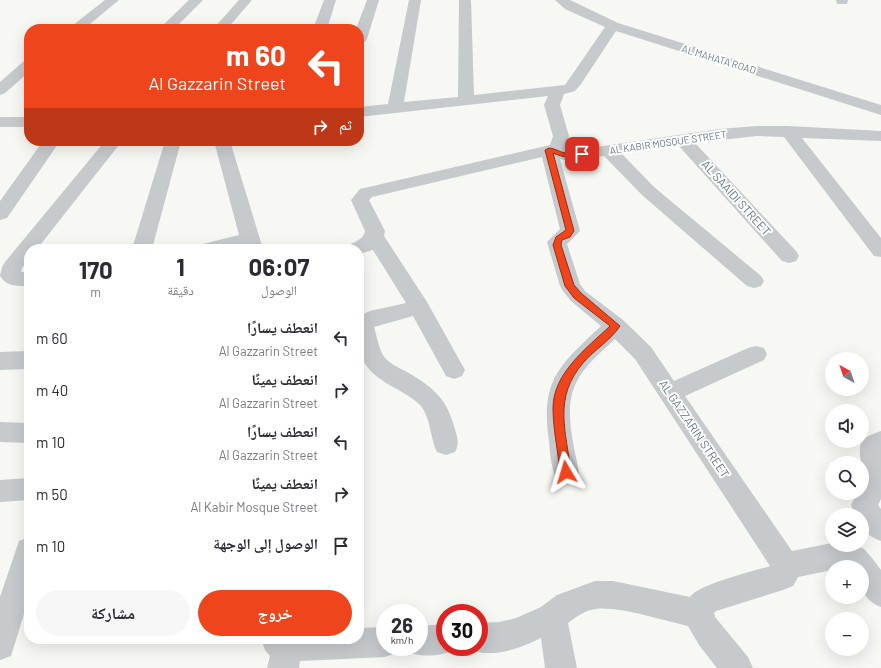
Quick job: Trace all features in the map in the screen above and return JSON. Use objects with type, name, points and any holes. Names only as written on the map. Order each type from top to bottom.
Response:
[{"type":"street","points":[[82,24],[113,0]]},
{"type":"street","points":[[171,24],[197,0]]},
{"type":"street","points":[[224,24],[246,0]]},
{"type":"street","points":[[322,24],[330,0]]},
{"type":"street","points":[[364,26],[373,0]]},
{"type":"street","points":[[394,108],[415,0]]},
{"type":"street","points":[[466,0],[466,101]]},
{"type":"street","name":"AL MAHATA ROAD","points":[[561,0],[570,6],[613,26],[876,108]]},
{"type":"street","points":[[364,111],[558,91],[570,88],[613,26]]},
{"type":"street","points":[[0,90],[24,68]]},
{"type":"street","points":[[552,151],[561,136],[552,104],[558,91]]},
{"type":"street","points":[[876,108],[881,94]]},
{"type":"street","points":[[0,122],[24,122]]},
{"type":"street","name":"AL KABIR MOSQUE STREET","points":[[374,236],[375,231],[360,200],[366,193],[552,151],[568,156],[720,134],[757,131],[788,131],[881,136]]},
{"type":"street","points":[[788,131],[881,251]]},
{"type":"street","name":"AL SAAIDI STREET","points":[[683,140],[789,256]]},
{"type":"street","points":[[0,214],[48,146]]},
{"type":"street","points":[[31,244],[110,146]]},
{"type":"street","points":[[143,244],[172,146]]},
{"type":"street","points":[[223,146],[252,243]]},
{"type":"street","name":"AL GAZZARIN STREET","points":[[552,151],[570,231],[557,242],[570,286],[578,296],[616,326],[643,353],[786,566]]},
{"type":"street","points":[[609,151],[648,191],[754,281]]},
{"type":"street","points":[[364,246],[374,236],[419,307],[454,370]]},
{"type":"street","points":[[24,252],[12,267],[10,276],[14,279],[24,279]]},
{"type":"street","points":[[419,307],[370,319],[364,323],[364,326],[374,360],[377,365],[386,372],[417,388],[434,406],[440,417],[446,445]]},
{"type":"street","points":[[566,472],[558,407],[561,389],[569,374],[580,360],[616,326]]},
{"type":"street","points":[[669,393],[756,354]]},
{"type":"street","points":[[0,361],[24,360]]},
{"type":"street","points":[[0,432],[24,433]]},
{"type":"street","points":[[881,441],[871,448],[876,479],[875,485],[864,505],[881,529]]},
{"type":"street","points":[[0,491],[24,489]]},
{"type":"street","points":[[737,668],[701,623],[699,614],[701,605],[707,600],[783,576],[786,572],[786,566],[844,554],[856,560]]},
{"type":"street","points":[[0,645],[24,567]]},
{"type":"street","points":[[869,577],[881,593]]},
{"type":"street","points":[[488,638],[518,633],[552,617],[567,605],[596,595],[613,595],[699,614]]},
{"type":"street","points":[[552,617],[561,668]]},
{"type":"street","points":[[364,644],[376,643]]},
{"type":"street","points":[[282,651],[362,644]]},
{"type":"route","points":[[566,472],[558,407],[561,389],[569,374],[580,360],[616,326],[578,296],[570,286],[557,245],[559,239],[567,235],[570,231],[549,150],[554,150],[564,156],[582,154]]}]
